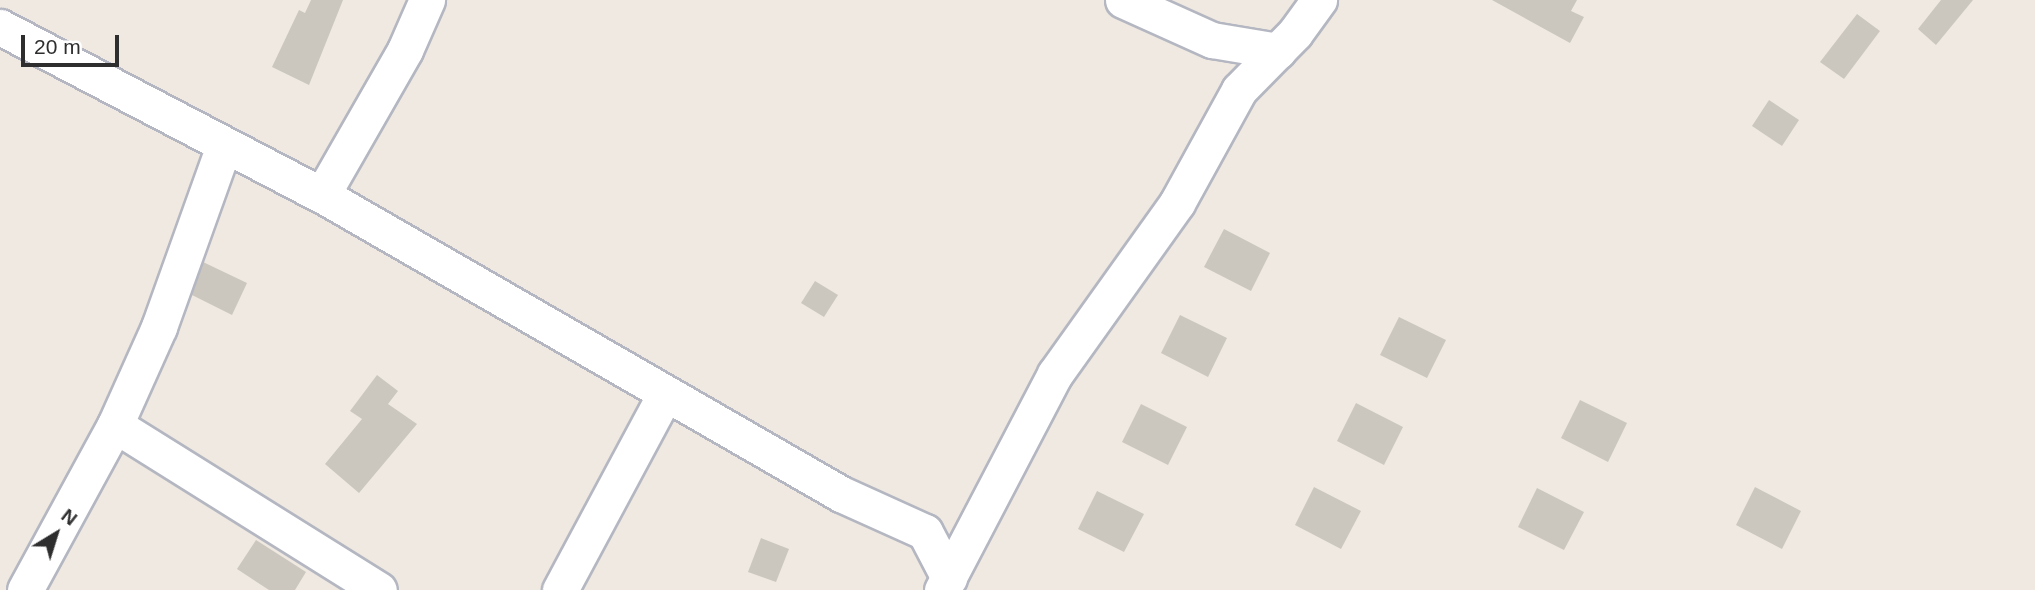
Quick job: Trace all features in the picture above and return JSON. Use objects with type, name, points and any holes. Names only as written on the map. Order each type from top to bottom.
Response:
[{"type":"street","points":[[321,195],[405,50],[428,0]]},
{"type":"street","points":[[1123,0],[1212,40],[1278,51]]},
{"type":"street","points":[[946,584],[1055,374],[1177,203],[1239,90],[1278,51],[1319,0]]},
{"type":"street","points":[[0,27],[321,195],[841,494],[925,532],[946,584]]},
{"type":"street","points":[[1212,40],[1239,90]]},
{"type":"street","points":[[25,590],[115,425],[159,327],[224,145]]},
{"type":"street","points":[[560,590],[665,394]]},
{"type":"street","points":[[115,425],[379,590]]},
{"type":"street","points":[[925,532],[986,505]]},
{"type":"building","points":[[311,0],[343,0],[309,85],[272,67],[299,10],[305,13]]},
{"type":"building","points":[[1492,0],[1577,0],[1571,11],[1584,17],[1570,43]]},
{"type":"building","points":[[1941,0],[1973,0],[1936,45],[1918,29]]},
{"type":"building","points":[[1857,14],[1880,31],[1844,79],[1820,62]]},
{"type":"building","points":[[1769,100],[1799,120],[1782,146],[1752,126]]},
{"type":"building","points":[[1224,229],[1270,253],[1251,291],[1204,267]]},
{"type":"building","points":[[203,262],[247,283],[232,315],[192,295]]},
{"type":"building","points":[[815,281],[838,295],[824,317],[801,303]]},
{"type":"building","points":[[1180,315],[1227,338],[1208,377],[1161,353]]},
{"type":"building","points":[[1399,317],[1446,340],[1427,378],[1380,355]]},
{"type":"building","points":[[377,375],[398,391],[388,404],[417,424],[359,493],[325,464],[362,419],[350,411]]},
{"type":"building","points":[[1580,400],[1627,423],[1608,462],[1561,438]]},
{"type":"building","points":[[1356,403],[1403,427],[1384,465],[1337,441]]},
{"type":"building","points":[[1141,404],[1187,427],[1168,465],[1122,442]]},
{"type":"building","points":[[1314,487],[1361,511],[1341,549],[1295,525]]},
{"type":"building","points":[[1755,487],[1801,511],[1782,549],[1736,525]]},
{"type":"building","points":[[1537,488],[1584,512],[1564,550],[1518,527]]},
{"type":"building","points":[[1097,491],[1144,514],[1124,552],[1078,529]]},
{"type":"building","points":[[761,538],[789,549],[776,582],[748,572]]},
{"type":"building","points":[[256,540],[306,572],[295,590],[269,590],[237,569]]}]
